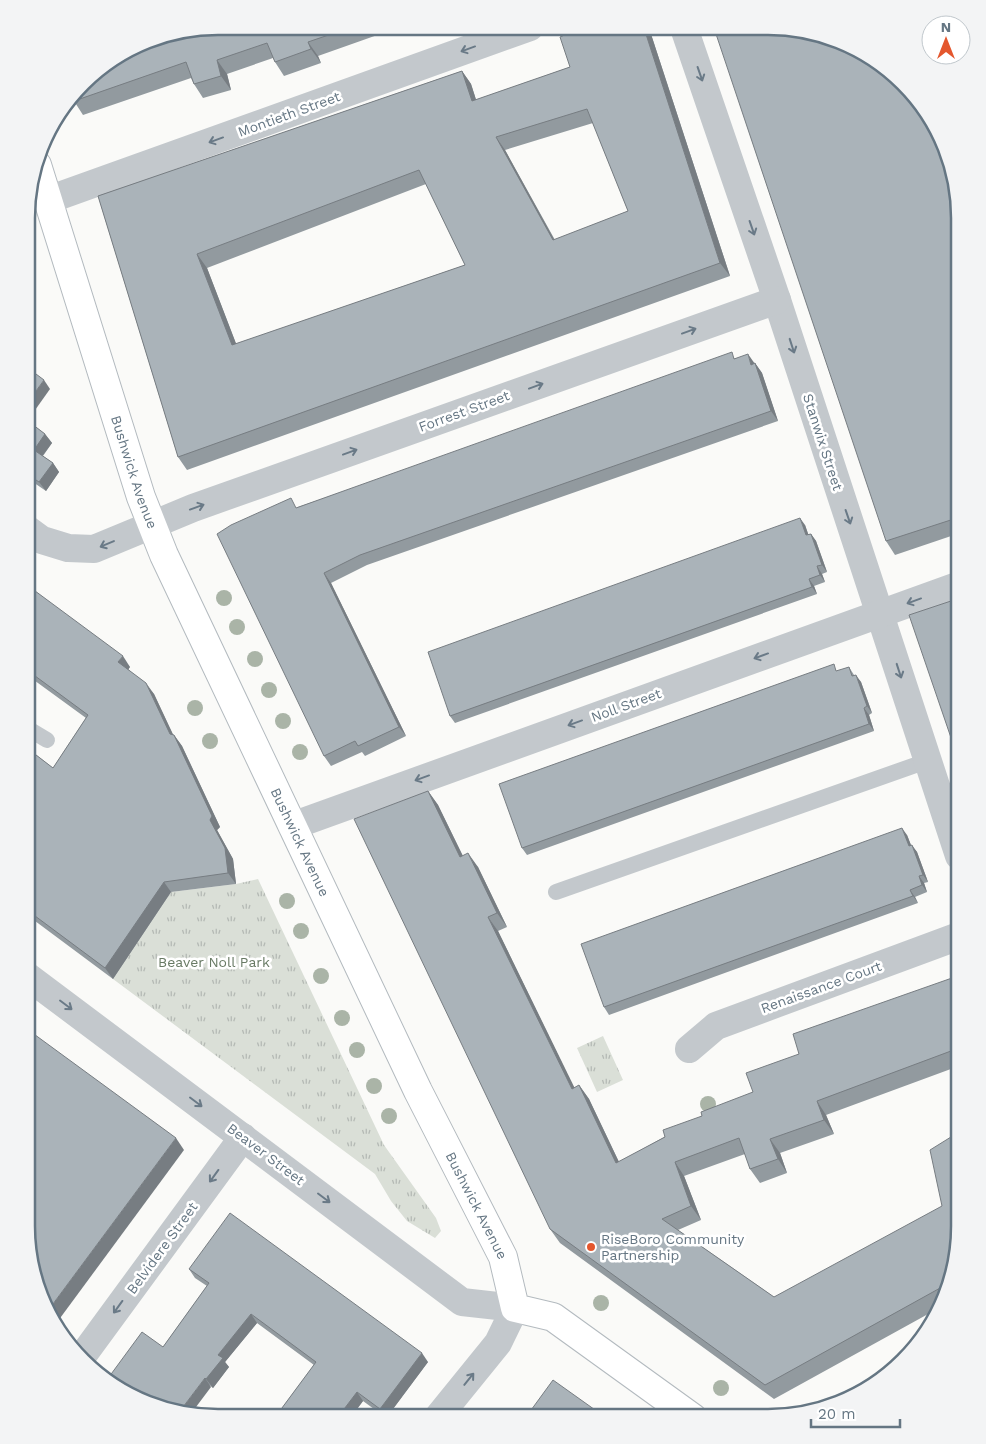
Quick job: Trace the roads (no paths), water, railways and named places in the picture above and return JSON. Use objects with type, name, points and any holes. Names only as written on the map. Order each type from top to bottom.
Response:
[{"type":"main road","name":"Bushwick Avenue","points":[[40,175],[152,525],[164,555],[418,1091],[503,1257],[515,1308]]},
{"type":"main road","points":[[515,1308],[553,1317],[681,1409]]},
{"type":"street","name":"Montieth Street","points":[[48,200],[508,35]]},
{"type":"street","name":"Stanwix Street","points":[[686,35],[777,300],[951,829]]},
{"type":"street","name":"Forrest Street","points":[[35,535],[42,540],[68,548],[94,549],[193,508],[777,300]]},
{"type":"street","name":"Noll Street","points":[[292,826],[951,588]]},
{"type":"street","name":"Renaissance Court","points":[[689,1049],[716,1026],[951,939]]},
{"type":"street","name":"Beaver Street","points":[[35,982],[462,1302],[515,1308]]},
{"type":"street","name":"Belvidere Street","points":[[85,1352],[243,1137]]},
{"type":"street","points":[[444,1409],[498,1343],[515,1308]]},
{"type":"lane","points":[[35,733],[47,740]]},
{"type":"lane","points":[[556,892],[928,761]]},
{"type":"place","name":"RiseBoro Community Partnership","points":[[591,1247]]},
{"type":"park label","name":"Beaver Noll Park","points":[[214,962]]}]
